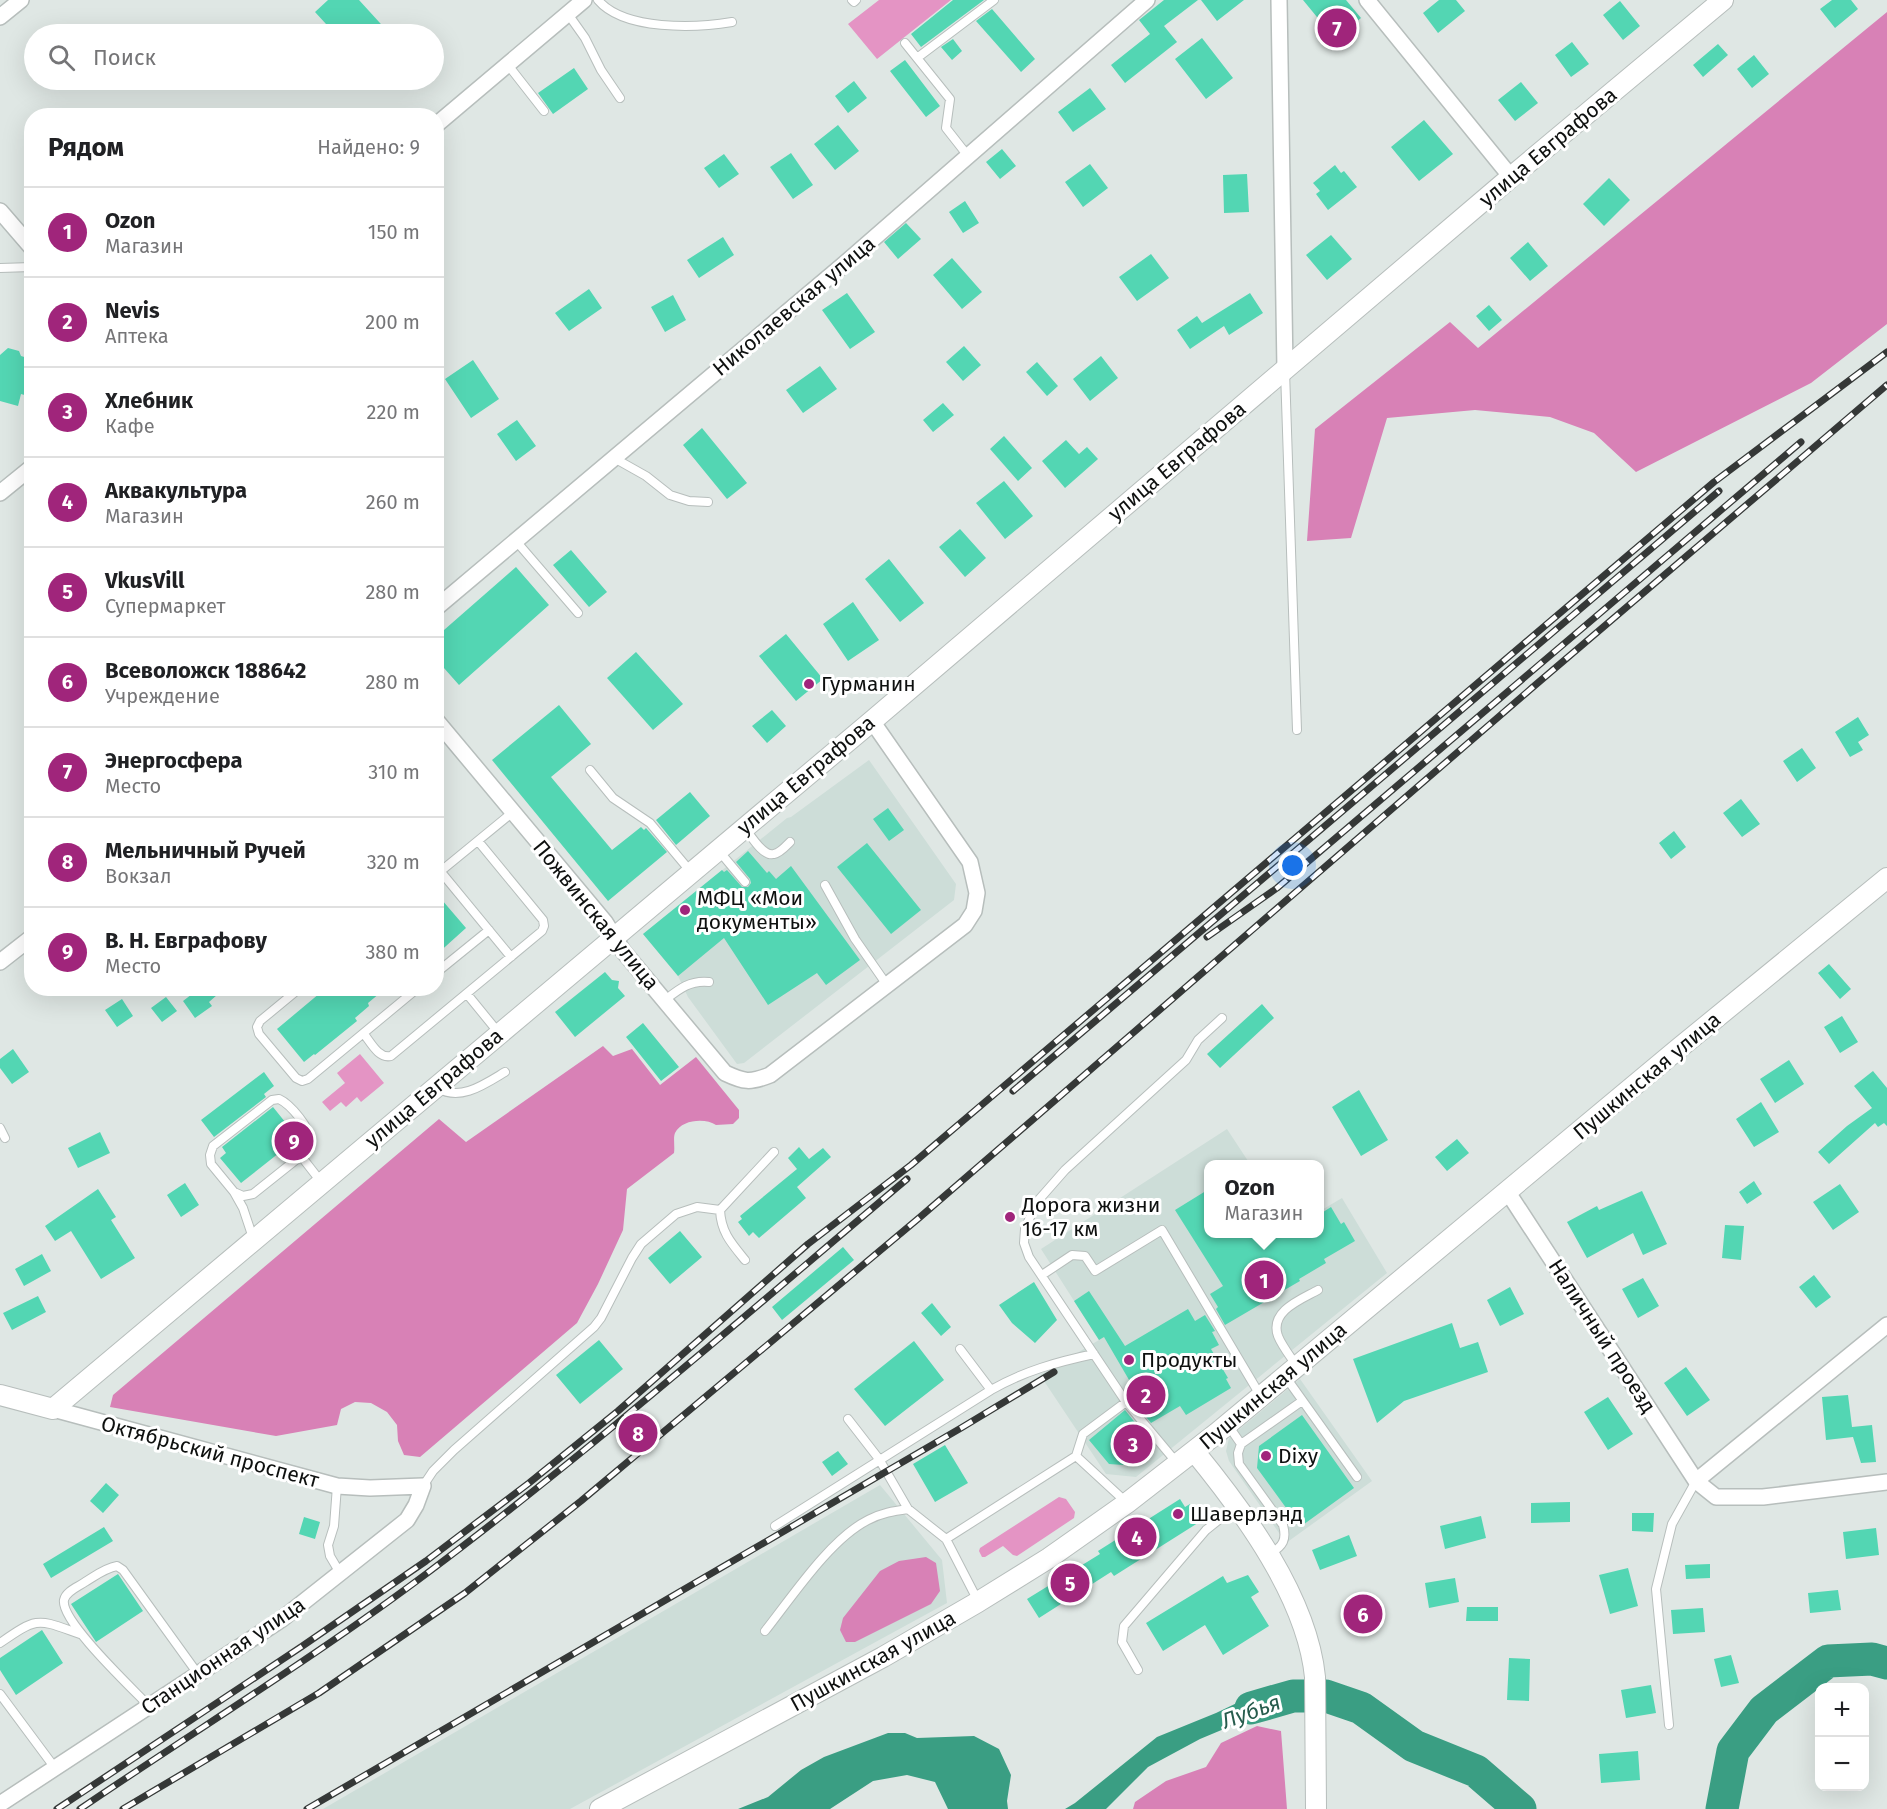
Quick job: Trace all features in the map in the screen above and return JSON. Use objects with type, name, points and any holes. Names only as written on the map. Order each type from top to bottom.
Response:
[{"type":"street","points":[[0,17],[21,0]]},
{"type":"street","points":[[444,118],[584,0]]},
{"type":"street","name":"Николаевская улица","points":[[444,601],[842,266],[1147,0]]},
{"type":"street","points":[[1279,0],[1285,369]]},
{"type":"street","points":[[1367,0],[1511,177]]},
{"type":"street","name":"улица Евграфова","points":[[53,1409],[872,721],[1511,177],[1723,0]]},
{"type":"street","points":[[0,211],[24,239]]},
{"type":"street","points":[[0,493],[24,474]]},
{"type":"street","points":[[872,721],[970,862],[977,893],[974,911],[965,925],[887,985]]},
{"type":"street","name":"Пожвинская улица","points":[[444,730],[605,922],[623,951],[725,1073],[740,1080],[755,1081],[770,1076],[887,985]]},
{"type":"street","name":"Пушкинская улица","points":[[600,1809],[883,1657],[978,1602],[1049,1558],[1126,1503],[1260,1397],[1887,878]]},
{"type":"street","points":[[0,962],[24,943]]},
{"type":"street","name":"Наличный проезд","points":[[1508,1191],[1696,1481]]},
{"type":"street","points":[[1887,1325],[1696,1481],[1716,1497],[1763,1497],[1887,1482]]},
{"type":"street","name":"Октябрьский проспект","points":[[0,1395],[337,1486],[370,1488],[423,1486]]},
{"type":"street","points":[[1194,1451],[1237,1506],[1269,1554],[1305,1628],[1315,1677],[1316,1809]]},
{"type":"street","name":"Станционная улица","points":[[0,1804],[282,1619],[407,1520],[423,1486]]},
{"type":"lane","points":[[598,0],[617,15],[667,27],[709,26],[732,22]]},
{"type":"lane","points":[[917,58],[994,0]]},
{"type":"lane","points":[[568,14],[585,38],[601,70],[620,98]]},
{"type":"lane","points":[[905,43],[950,99],[946,128],[968,156]]},
{"type":"lane","points":[[508,65],[544,111]]},
{"type":"lane","points":[[0,268],[24,267]]},
{"type":"lane","points":[[1285,369],[1297,730]]},
{"type":"lane","points":[[614,458],[646,476],[670,495],[689,501],[708,502]]},
{"type":"lane","points":[[516,541],[578,613]]},
{"type":"lane","points":[[590,770],[613,798],[650,824],[691,872]]},
{"type":"lane","points":[[444,870],[513,812]]},
{"type":"lane","points":[[744,827],[769,854],[775,854],[790,842]]},
{"type":"lane","points":[[364,1034],[382,1056],[386,1058],[391,1056],[542,932],[543,920],[478,841]]},
{"type":"lane","points":[[718,850],[745,882]]},
{"type":"lane","points":[[444,880],[511,957]]},
{"type":"lane","points":[[825,885],[855,939],[887,985]]},
{"type":"lane","points":[[444,967],[489,930]]},
{"type":"lane","points":[[665,1000],[680,988],[696,981],[709,982]]},
{"type":"lane","points":[[467,994],[500,1033]]},
{"type":"lane","points":[[290,996],[260,1021],[257,1028],[259,1034],[296,1078],[302,1081],[308,1079],[409,996]]},
{"type":"lane","points":[[1178,1464],[1126,1402],[1029,1257],[1024,1243],[1025,1229],[1036,1203],[1065,1170],[1186,1060],[1198,1040],[1222,1018]]},
{"type":"lane","points":[[436,1087],[446,1094],[462,1093],[477,1088],[505,1072]]},
{"type":"lane","points":[[234,1192],[243,1196],[253,1194],[307,1151],[311,1141],[308,1130],[287,1102],[279,1099],[272,1100],[213,1146],[210,1155],[211,1164],[234,1192],[243,1208],[254,1240]]},
{"type":"lane","points":[[0,1128],[5,1138]]},
{"type":"lane","points":[[745,1260],[726,1238],[720,1210],[774,1152]]},
{"type":"lane","points":[[301,1156],[322,1183]]},
{"type":"lane","points":[[423,1486],[433,1471],[454,1450],[594,1327],[642,1244],[676,1214],[697,1207],[720,1210]]},
{"type":"lane","points":[[1042,1275],[1072,1256],[1084,1256],[1095,1271],[1162,1230],[1260,1397]]},
{"type":"lane","points":[[1318,1290],[1283,1310],[1277,1321],[1277,1334],[1302,1401],[1357,1477]]},
{"type":"lane","points":[[960,1349],[991,1390]]},
{"type":"lane","points":[[774,1526],[1008,1380],[1054,1362],[1094,1354]]},
{"type":"lane","points":[[1269,1554],[1281,1547],[1286,1536],[1283,1525],[1239,1464],[1238,1453],[1241,1444],[1302,1401]]},
{"type":"lane","points":[[946,1539],[1076,1456],[1083,1434],[1126,1402]]},
{"type":"lane","points":[[848,1419],[879,1459],[908,1509],[946,1539],[978,1602]]},
{"type":"lane","points":[[1227,1424],[1241,1444]]},
{"type":"lane","points":[[1076,1456],[1126,1503]]},
{"type":"lane","points":[[1669,1725],[1656,1589],[1672,1524],[1696,1481]]},
{"type":"lane","points":[[337,1486],[334,1526],[328,1545],[330,1556],[340,1573]]},
{"type":"lane","points":[[1138,1670],[1122,1642],[1124,1626],[1206,1530],[1237,1506]]},
{"type":"lane","points":[[765,1631],[819,1563],[845,1537],[867,1521],[887,1512],[908,1509]]},
{"type":"lane","points":[[149,1706],[80,1634],[66,1611],[64,1601],[68,1593],[108,1568],[117,1566],[123,1570],[198,1674]]},
{"type":"lane","points":[[0,1643],[27,1624],[43,1621],[80,1634]]},
{"type":"lane","points":[[0,1694],[55,1768]]},
{"type":"shaded area","points":[[879,0],[951,0],[877,59],[848,24]]},
{"type":"shaded area","points":[[1887,12],[1887,324],[1811,383],[1636,472],[1594,433],[1550,417],[1475,410],[1387,418],[1351,538],[1307,541],[1315,429],[1450,322],[1478,348]]},
{"type":"shaded area","points":[[869,760],[956,884],[954,900],[744,1063],[737,1064],[688,997],[678,976],[643,934],[787,818]]},
{"type":"shaded area","points":[[603,1046],[613,1056],[632,1049],[660,1085],[696,1057],[739,1110],[739,1118],[733,1124],[716,1125],[706,1121],[694,1121],[678,1128],[674,1135],[674,1153],[627,1189],[623,1230],[577,1323],[420,1457],[404,1455],[398,1441],[397,1425],[387,1412],[371,1403],[355,1402],[341,1409],[337,1425],[276,1436],[110,1407],[113,1395],[439,1119],[466,1142]]},
{"type":"shaded area","points":[[360,1054],[384,1083],[361,1102],[357,1097],[346,1107],[341,1102],[330,1111],[322,1102],[345,1083],[337,1073]]},
{"type":"shaded area","points":[[1227,1129],[1247,1160],[1204,1160],[1204,1238],[1324,1238],[1324,1209],[1342,1198],[1387,1273],[1136,1477],[1106,1474],[1040,1375],[1099,1340],[1041,1249]]},
{"type":"shaded area","points":[[1300,1379],[1372,1481],[1286,1543],[1229,1461],[1226,1451],[1229,1438]]},
{"type":"shaded area","points":[[880,1485],[942,1560],[947,1603],[570,1809],[323,1809]]},
{"type":"shaded area","points":[[1059,1497],[1066,1499],[1075,1512],[1074,1518],[1017,1556],[1003,1546],[982,1557],[980,1548]]},
{"type":"shaded area","points":[[926,1557],[936,1563],[940,1591],[931,1604],[855,1642],[846,1642],[840,1630],[843,1618],[880,1571],[899,1561]]},
{"type":"shaded area","points":[[1257,1726],[1281,1731],[1287,1809],[1133,1809],[1135,1802],[1166,1781],[1206,1767],[1221,1743]]},
{"type":"water","points":[[1292,1681],[1293,1711],[1255,1716],[1200,1739],[1148,1767],[1106,1809],[1065,1809],[1157,1737],[1264,1690]]},
{"type":"water","points":[[888,1733],[905,1733],[917,1738],[974,1736],[999,1749],[1011,1775],[1008,1809],[948,1809],[935,1782],[907,1775],[873,1781],[830,1809],[738,1809],[768,1797],[801,1770],[824,1757]]},
{"type":"building","points":[[328,0],[359,0],[381,24],[326,24],[315,12]]},
{"type":"building","points":[[953,0],[984,0],[921,47],[911,34]]},
{"type":"building","points":[[1164,0],[1198,0],[1164,26],[1177,42],[1125,83],[1111,65],[1150,34],[1139,20]]},
{"type":"building","points":[[1201,0],[1244,0],[1217,21]]},
{"type":"building","points":[[1303,0],[1346,0],[1361,18],[1335,39]]},
{"type":"building","points":[[1439,0],[1456,0],[1465,11],[1438,33],[1423,13]]},
{"type":"building","points":[[1832,0],[1851,0],[1858,9],[1835,28],[1820,9]]},
{"type":"building","points":[[1620,1],[1640,26],[1623,40],[1603,15]]},
{"type":"building","points":[[992,9],[1035,59],[1021,72],[976,21]]},
{"type":"building","points":[[1202,38],[1233,78],[1206,99],[1175,59]]},
{"type":"building","points":[[953,39],[962,51],[952,60],[941,47]]},
{"type":"building","points":[[1572,42],[1589,64],[1571,77],[1555,55]]},
{"type":"building","points":[[1718,44],[1728,55],[1703,77],[1693,65]]},
{"type":"building","points":[[1754,55],[1769,74],[1752,88],[1737,69]]},
{"type":"building","points":[[905,60],[940,106],[926,117],[890,71]]},
{"type":"building","points":[[574,68],[588,89],[553,114],[538,93]]},
{"type":"building","points":[[854,81],[867,98],[848,113],[835,96]]},
{"type":"building","points":[[1521,82],[1538,103],[1515,121],[1498,100]]},
{"type":"building","points":[[1090,88],[1106,109],[1073,132],[1058,112]]},
{"type":"building","points":[[1424,120],[1453,154],[1419,181],[1391,147]]},
{"type":"building","points":[[838,125],[859,151],[835,170],[814,144]]},
{"type":"building","points":[[1002,149],[1016,166],[1000,179],[986,162]]},
{"type":"building","points":[[791,153],[813,185],[793,199],[770,167]]},
{"type":"building","points":[[724,154],[739,174],[719,188],[704,168]]},
{"type":"building","points":[[1090,164],[1108,188],[1083,207],[1065,182]]},
{"type":"building","points":[[1335,165],[1341,173],[1344,171],[1357,187],[1328,210],[1316,194],[1320,191],[1313,183]]},
{"type":"building","points":[[1247,174],[1249,212],[1224,213],[1223,175]]},
{"type":"building","points":[[1609,178],[1630,200],[1604,226],[1583,204]]},
{"type":"building","points":[[965,201],[979,223],[963,233],[949,212]]},
{"type":"building","points":[[906,223],[921,239],[898,259],[884,242]]},
{"type":"building","points":[[1331,235],[1352,259],[1327,280],[1306,255]]},
{"type":"building","points":[[723,237],[734,255],[699,278],[687,260]]},
{"type":"building","points":[[1528,242],[1548,266],[1530,281],[1510,258]]},
{"type":"building","points":[[1151,254],[1169,278],[1137,301],[1119,277]]},
{"type":"building","points":[[952,258],[982,292],[962,309],[933,275]]},
{"type":"building","points":[[589,289],[602,308],[569,331],[555,313]]},
{"type":"building","points":[[847,293],[875,332],[850,349],[822,310]]},
{"type":"building","points":[[1250,293],[1263,313],[1229,335],[1224,326],[1190,349],[1177,330],[1197,316],[1202,323]]},
{"type":"building","points":[[673,295],[686,320],[665,332],[651,307]]},
{"type":"building","points":[[1489,305],[1502,320],[1489,331],[1476,316]]},
{"type":"building","points":[[964,346],[981,365],[963,381],[946,362]]},
{"type":"building","points":[[8,348],[19,351],[24,357],[24,395],[21,394],[18,406],[0,401],[0,355]]},
{"type":"building","points":[[1101,356],[1118,378],[1090,401],[1073,379]]},
{"type":"building","points":[[473,360],[499,399],[471,418],[445,379]]},
{"type":"building","points":[[1037,362],[1058,386],[1047,396],[1026,372]]},
{"type":"building","points":[[820,366],[837,389],[803,413],[786,390]]},
{"type":"building","points":[[943,403],[954,415],[933,432],[923,420]]},
{"type":"building","points":[[517,420],[536,446],[516,461],[497,434]]},
{"type":"building","points":[[702,428],[747,483],[727,499],[683,445]]},
{"type":"building","points":[[1004,436],[1032,468],[1018,481],[990,449]]},
{"type":"building","points":[[1066,440],[1079,454],[1087,447],[1098,459],[1065,488],[1042,461]]},
{"type":"building","points":[[1004,481],[1033,516],[1005,539],[976,503]]},
{"type":"building","points":[[960,529],[986,558],[965,577],[939,547]]},
{"type":"building","points":[[571,550],[607,592],[589,607],[553,565]]},
{"type":"building","points":[[889,559],[924,603],[900,622],[865,579]]},
{"type":"building","points":[[516,567],[549,605],[459,685],[444,668],[444,630]]},
{"type":"building","points":[[853,602],[879,640],[848,661],[823,624]]},
{"type":"building","points":[[786,634],[823,679],[796,701],[759,656]]},
{"type":"building","points":[[636,652],[683,704],[653,730],[607,678]]},
{"type":"building","points":[[559,705],[591,744],[551,777],[612,850],[641,827],[644,830],[646,828],[667,852],[608,901],[492,760]]},
{"type":"building","points":[[772,710],[786,726],[767,743],[752,726]]},
{"type":"building","points":[[1858,717],[1869,735],[1858,742],[1863,750],[1850,757],[1835,732]]},
{"type":"building","points":[[1802,748],[1816,768],[1797,782],[1783,761]]},
{"type":"building","points":[[690,792],[710,816],[676,845],[656,820]]},
{"type":"building","points":[[1741,799],[1760,824],[1742,837],[1723,813]]},
{"type":"building","points":[[888,808],[904,830],[889,841],[873,819]]},
{"type":"building","points":[[1674,831],[1686,847],[1671,859],[1659,843]]},
{"type":"building","points":[[867,843],[921,910],[891,934],[837,867]]},
{"type":"building","points":[[748,851],[767,873],[769,871],[776,879],[791,866],[860,960],[826,985],[817,973],[768,1005],[724,938],[678,976],[643,934],[722,870],[724,872],[727,870],[742,887],[748,887],[751,883],[750,879],[736,862]]},
{"type":"building","points":[[444,902],[466,928],[444,948]]},
{"type":"building","points":[[1829,964],[1851,989],[1840,999],[1818,973]]},
{"type":"building","points":[[605,972],[612,980],[619,981],[618,988],[625,996],[575,1037],[555,1012]]},
{"type":"building","points":[[190,996],[216,996],[209,1002],[212,1006],[195,1018],[183,1001]]},
{"type":"building","points":[[316,996],[376,996],[355,1018],[357,1021],[304,1062],[277,1029]]},
{"type":"building","points":[[166,997],[177,1011],[162,1022],[151,1008]]},
{"type":"building","points":[[122,999],[133,1016],[117,1027],[105,1010]]},
{"type":"building","points":[[1262,1004],[1274,1018],[1220,1068],[1207,1054]]},
{"type":"building","points":[[1842,1016],[1858,1042],[1840,1053],[1824,1027]]},
{"type":"building","points":[[643,1023],[679,1067],[661,1081],[626,1037]]},
{"type":"building","points":[[13,1049],[29,1072],[12,1084],[0,1068],[0,1059]]},
{"type":"building","points":[[1789,1060],[1804,1084],[1775,1103],[1760,1079]]},
{"type":"building","points":[[1873,1071],[1887,1088],[1887,1126],[1884,1123],[1878,1127],[1875,1123],[1829,1164],[1818,1152],[1847,1126],[1872,1108],[1854,1086]]},
{"type":"building","points":[[264,1072],[274,1086],[264,1094],[266,1097],[214,1137],[201,1120]]},
{"type":"building","points":[[1359,1090],[1388,1140],[1361,1156],[1332,1107]]},
{"type":"building","points":[[1761,1102],[1779,1132],[1754,1147],[1736,1119]]},
{"type":"building","points":[[273,1107],[298,1138],[241,1183],[220,1158],[226,1153],[222,1147]]},
{"type":"building","points":[[100,1132],[110,1153],[78,1168],[68,1148]]},
{"type":"building","points":[[1457,1139],[1469,1153],[1447,1171],[1435,1157]]},
{"type":"building","points":[[799,1147],[809,1159],[823,1148],[831,1157],[797,1187],[806,1198],[759,1238],[753,1232],[749,1236],[738,1222],[742,1219],[740,1216],[797,1169],[788,1158]]},
{"type":"building","points":[[1754,1181],[1762,1194],[1747,1204],[1739,1192]]},
{"type":"building","points":[[185,1183],[199,1205],[181,1217],[167,1195]]},
{"type":"building","points":[[1840,1184],[1859,1212],[1833,1230],[1813,1202]]},
{"type":"building","points":[[98,1189],[116,1217],[111,1220],[135,1258],[101,1279],[71,1231],[55,1241],[45,1226]]},
{"type":"building","points":[[1642,1191],[1667,1244],[1643,1255],[1633,1233],[1587,1258],[1567,1222],[1597,1206],[1599,1210]]},
{"type":"building","points":[[1204,1192],[1204,1238],[1324,1238],[1324,1211],[1331,1207],[1341,1224],[1344,1222],[1355,1241],[1324,1259],[1326,1263],[1299,1279],[1300,1281],[1225,1325],[1210,1294],[1223,1286],[1175,1210]]},
{"type":"building","points":[[1725,1225],[1744,1226],[1741,1260],[1722,1258]]},
{"type":"building","points":[[680,1231],[702,1257],[670,1284],[648,1258]]},
{"type":"building","points":[[843,1247],[854,1260],[782,1320],[772,1307]]},
{"type":"building","points":[[42,1254],[51,1271],[24,1286],[15,1269]]},
{"type":"building","points":[[1814,1275],[1831,1297],[1816,1308],[1799,1287]]},
{"type":"building","points":[[1643,1278],[1659,1306],[1638,1318],[1622,1289]]},
{"type":"building","points":[[1034,1282],[1057,1320],[1035,1343],[1012,1323],[999,1305]]},
{"type":"building","points":[[1510,1287],[1524,1314],[1500,1326],[1487,1300]]},
{"type":"building","points":[[1089,1291],[1125,1346],[1188,1309],[1195,1321],[1205,1315],[1215,1331],[1212,1332],[1219,1345],[1211,1349],[1228,1378],[1226,1379],[1231,1388],[1186,1415],[1180,1406],[1151,1423],[1134,1402],[1139,1397],[1104,1337],[1099,1340],[1074,1301]]},
{"type":"building","points":[[38,1296],[46,1312],[12,1330],[3,1313]]},
{"type":"building","points":[[932,1303],[951,1327],[941,1336],[921,1313]]},
{"type":"building","points":[[1452,1323],[1460,1348],[1478,1342],[1488,1372],[1404,1401],[1377,1423],[1353,1359]]},
{"type":"building","points":[[599,1340],[623,1369],[580,1404],[556,1375]]},
{"type":"building","points":[[914,1341],[944,1380],[885,1426],[854,1389]]},
{"type":"building","points":[[1686,1367],[1710,1400],[1687,1416],[1664,1383]]},
{"type":"building","points":[[1848,1395],[1852,1427],[1872,1425],[1876,1462],[1861,1463],[1853,1437],[1826,1440],[1822,1397]]},
{"type":"building","points":[[1608,1397],[1633,1434],[1608,1450],[1584,1412]]},
{"type":"building","points":[[1125,1410],[1141,1430],[1140,1451],[1123,1465],[1109,1464],[1089,1440]]},
{"type":"building","points":[[1302,1415],[1354,1488],[1300,1527],[1257,1468],[1259,1446]]},
{"type":"building","points":[[945,1445],[968,1483],[935,1502],[913,1464]]},
{"type":"building","points":[[838,1451],[848,1464],[832,1476],[822,1462]]},
{"type":"building","points":[[106,1483],[119,1495],[103,1513],[90,1501]]},
{"type":"building","points":[[1180,1499],[1185,1507],[1190,1504],[1201,1521],[1114,1576],[1111,1572],[1039,1618],[1027,1599],[1100,1554],[1098,1551]]},
{"type":"building","points":[[1570,1502],[1570,1522],[1531,1523],[1531,1503]]},
{"type":"building","points":[[1632,1513],[1654,1513],[1653,1532],[1632,1531]]},
{"type":"building","points":[[1481,1516],[1486,1538],[1445,1549],[1440,1526]]},
{"type":"building","points":[[304,1517],[320,1522],[315,1539],[299,1534]]},
{"type":"building","points":[[104,1527],[113,1541],[51,1578],[43,1564]]},
{"type":"building","points":[[1876,1528],[1879,1555],[1846,1559],[1843,1532]]},
{"type":"building","points":[[1349,1535],[1357,1556],[1320,1570],[1312,1550]]},
{"type":"building","points":[[1710,1564],[1710,1578],[1686,1579],[1685,1565]]},
{"type":"building","points":[[1628,1568],[1638,1606],[1610,1614],[1599,1575]]},
{"type":"building","points":[[118,1574],[143,1611],[96,1642],[71,1604]]},
{"type":"building","points":[[1248,1575],[1259,1592],[1251,1597],[1269,1626],[1223,1655],[1205,1625],[1163,1651],[1146,1623],[1223,1576],[1227,1583]]},
{"type":"building","points":[[1455,1578],[1459,1602],[1429,1608],[1425,1583]]},
{"type":"building","points":[[1838,1590],[1841,1610],[1810,1613],[1808,1593]]},
{"type":"building","points":[[1366,1594],[1383,1620],[1361,1635],[1344,1609]]},
{"type":"building","points":[[1467,1607],[1498,1607],[1498,1621],[1466,1621]]},
{"type":"building","points":[[1703,1608],[1705,1632],[1673,1634],[1671,1610]]},
{"type":"building","points":[[42,1630],[63,1663],[16,1695],[0,1670],[0,1658]]},
{"type":"building","points":[[1731,1655],[1739,1683],[1721,1687],[1714,1659]]},
{"type":"building","points":[[1509,1658],[1530,1659],[1529,1701],[1507,1700]]},
{"type":"building","points":[[1651,1685],[1656,1713],[1626,1718],[1621,1690]]},
{"type":"building","points":[[1638,1751],[1640,1780],[1601,1783],[1599,1754]]},
{"type":"waterway","name":"Лубья","points":[[1722,1809],[1733,1751],[1764,1710],[1828,1661],[1872,1659],[1887,1663]]},
{"type":"waterway","name":"Лубья","points":[[1251,1708],[1293,1696],[1326,1696],[1361,1708],[1414,1746],[1476,1771],[1520,1809]]},
{"type":"railway","points":[[57,1809],[426,1561],[529,1483],[618,1411],[808,1244],[911,1165],[1714,482],[1887,352]]},
{"type":"railway","points":[[123,1809],[319,1693],[465,1593],[581,1501],[919,1218],[1533,687],[1887,385]]},
{"type":"railway","points":[[1207,937],[1277,888],[1801,442]]},
{"type":"railway","points":[[1013,1091],[1719,491]]},
{"type":"railway","points":[[80,1809],[300,1663],[430,1571],[612,1428],[907,1179]]},
{"type":"railway","points":[[307,1809],[1054,1372]]},
{"type":"place","name":"Энергосфера","points":[[1337,28]]},
{"type":"place","name":"Гурманин","points":[[809,684]]},
{"type":"place","name":"МФЦ «Мои документы»","points":[[685,910]]},
{"type":"place","name":"В. Н. Евграфову","points":[[294,1141]]},
{"type":"place","name":"Дорога жизни 16-17 км","points":[[1010,1217]]},
{"type":"place","name":"Ozon","points":[[1264,1280]]},
{"type":"place","name":"Продукты","points":[[1129,1360]]},
{"type":"place","name":"Nevis","points":[[1146,1395]]},
{"type":"place","name":"Мельничный Ручей","points":[[638,1433]]},
{"type":"place","name":"Хлебник","points":[[1133,1444]]},
{"type":"place","name":"Dixy","points":[[1266,1456]]},
{"type":"place","name":"Шаверлэнд","points":[[1178,1514]]},
{"type":"place","name":"Аквакультура","points":[[1137,1537]]},
{"type":"place","name":"VkusVill","points":[[1070,1583]]},
{"type":"place","name":"Всеволожск 188642","points":[[1363,1614]]}]
